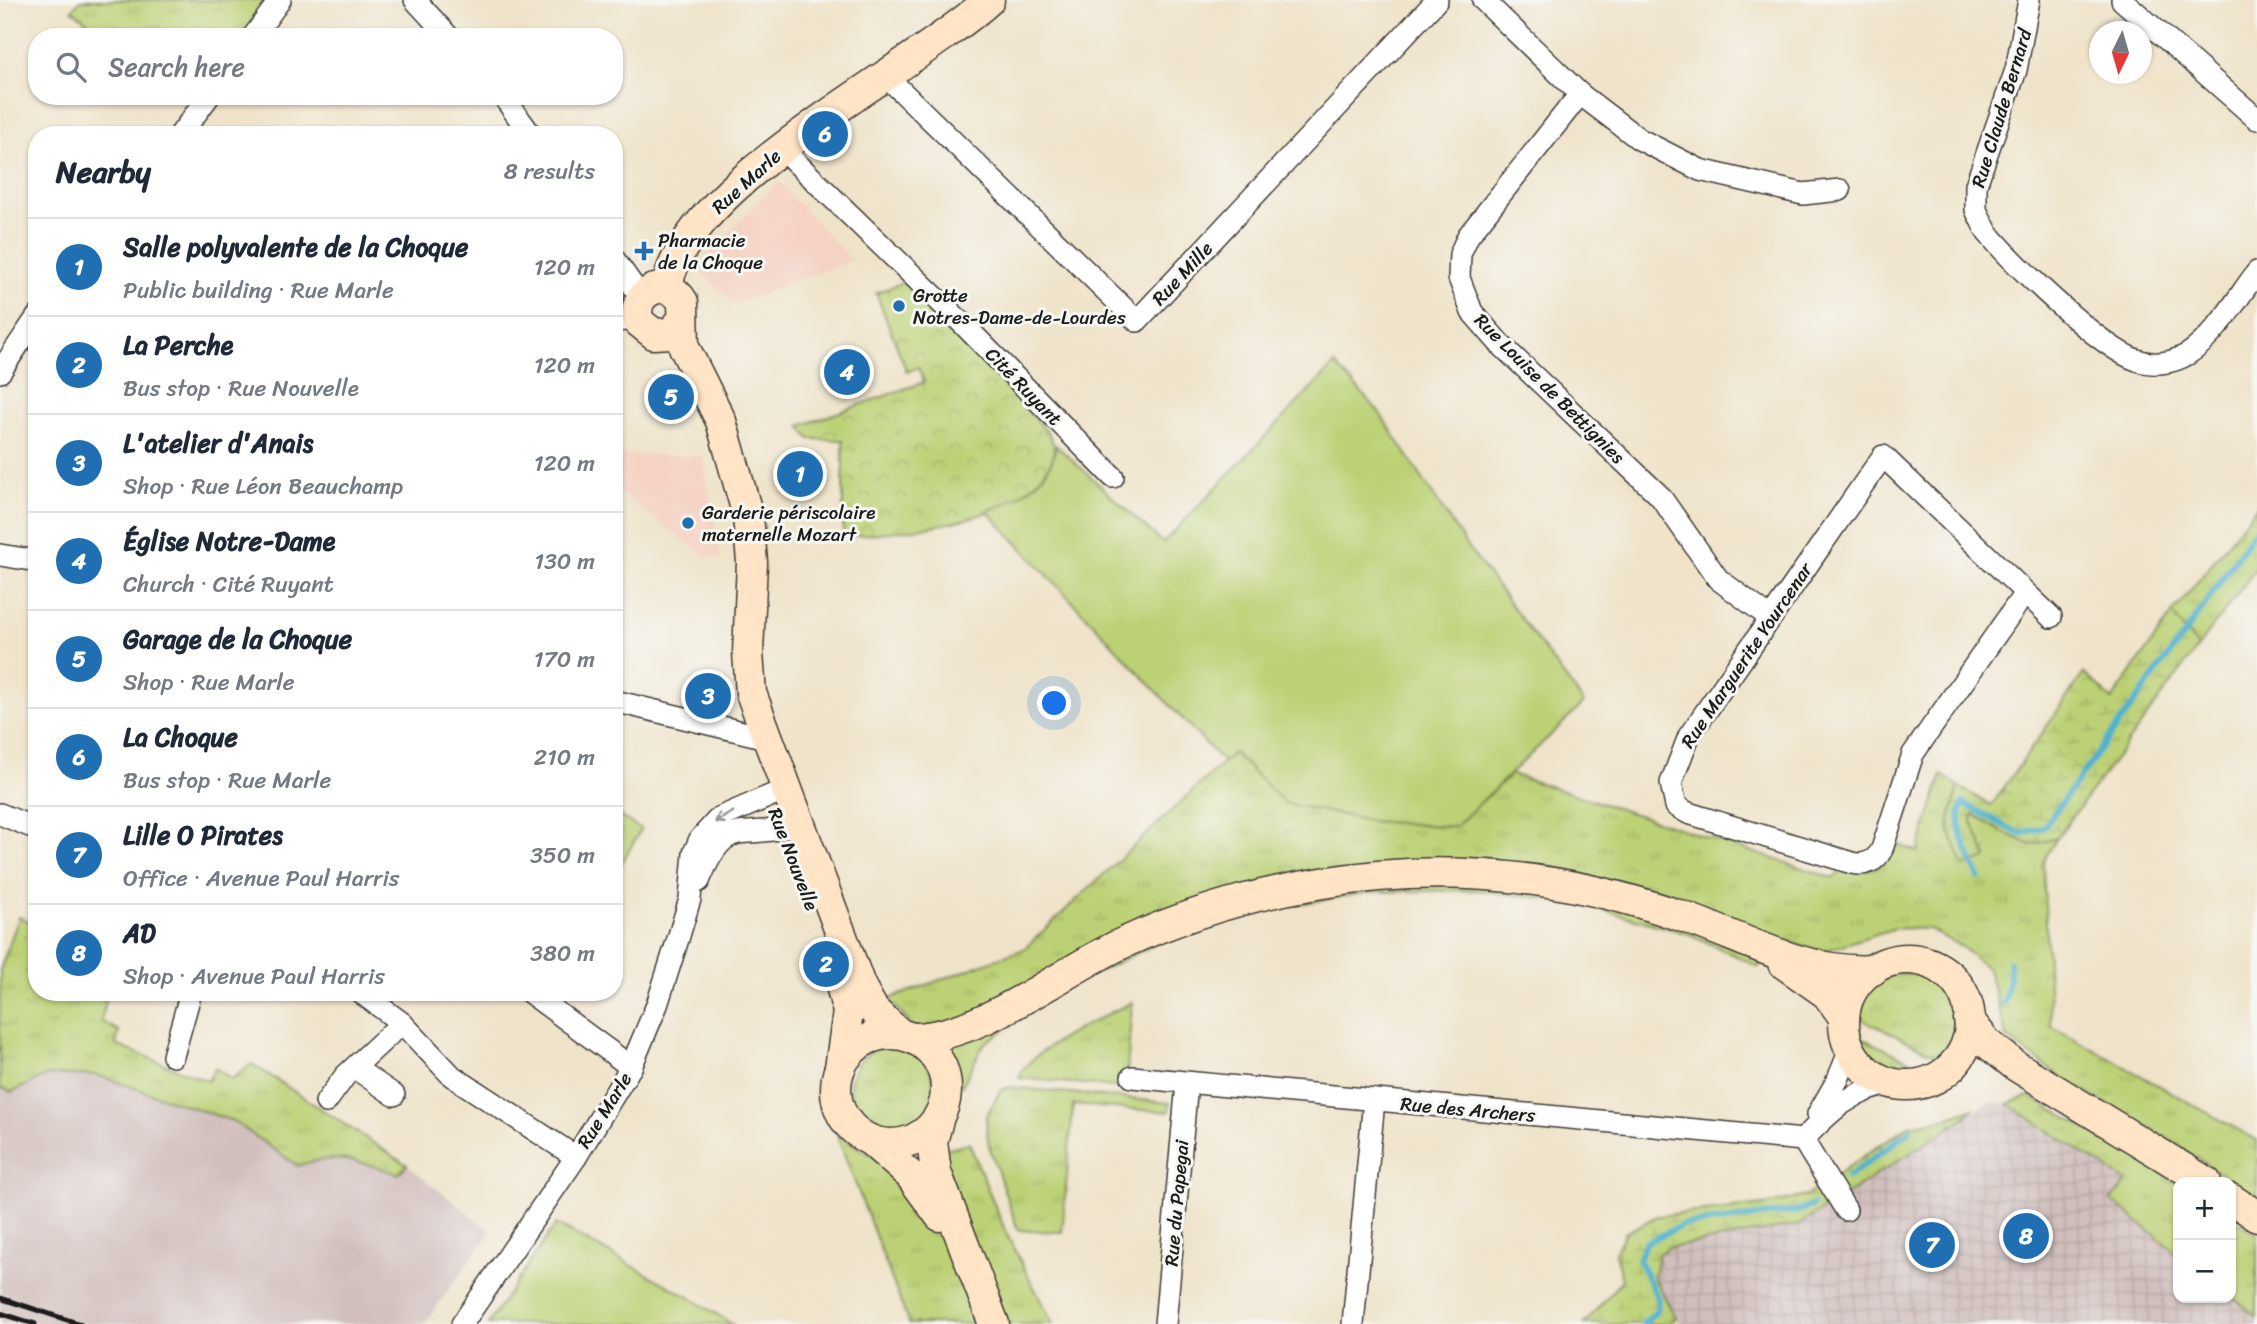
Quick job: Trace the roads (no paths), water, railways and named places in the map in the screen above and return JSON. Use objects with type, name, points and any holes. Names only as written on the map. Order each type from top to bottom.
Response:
[{"type":"main road","name":"Rue Marle","points":[[644,312],[702,222],[737,186],[782,149],[951,32],[989,0]]},
{"type":"main road","points":[[644,312],[673,332],[683,320],[684,347],[721,421],[748,516],[752,562],[749,674],[756,735]]},
{"type":"main road","points":[[644,312],[675,351],[700,399],[724,480],[740,595],[735,684],[756,735]]},
{"type":"main road","name":"Rue Nouvelle","points":[[756,735],[791,827],[846,999],[847,1026],[840,1068]]},
{"type":"main road","name":"Rue Nouvelle","points":[[791,827],[867,1000],[880,1018],[906,1036]]},
{"type":"main road","points":[[972,1269],[919,1186],[900,1164],[852,1128],[840,1111],[836,1090],[840,1068],[848,1054],[861,1042],[883,1034],[906,1036],[954,1032],[1017,1001],[1105,952],[1196,914],[1289,889],[1379,876],[1465,874],[1574,887],[1672,913],[1753,945],[1830,968],[1873,970],[1903,960],[1934,966],[1950,977],[1961,991],[1969,1020],[1987,1043],[2055,1092],[2198,1177]]},
{"type":"main road","points":[[1753,945],[1818,987],[1844,1017]]},
{"type":"main road","points":[[1873,970],[1854,987],[1844,1017],[1850,1050],[1870,1073],[1893,1084],[1925,1083],[1952,1065],[1965,1044],[1969,1020]]},
{"type":"main road","points":[[994,1324],[936,1172],[932,1142],[961,1057],[970,1044],[1017,1001]]},
{"type":"main road","points":[[870,1140],[886,1144],[908,1142],[927,1132],[942,1109],[946,1081],[938,1059],[906,1036]]},
{"type":"main road","points":[[1952,1065],[1978,1064],[1992,1067],[2055,1092]]},
{"type":"main road","points":[[2236,1202],[2257,1216]]},
{"type":"street","points":[[260,28],[280,0]]},
{"type":"street","points":[[415,0],[441,28]]},
{"type":"street","name":"Rue Mille","points":[[887,77],[1137,321],[1437,0]]},
{"type":"street","points":[[1483,0],[1580,94],[1639,139],[1700,170],[1804,194],[1840,190]]},
{"type":"street","name":"Rue Claude Bernard","points":[[2029,0],[2016,70],[1976,185],[1976,210],[1987,232],[2100,340],[2125,356],[2150,363],[2174,360],[2197,348],[2257,272]]},
{"type":"street","points":[[2122,0],[2257,119]]},
{"type":"street","name":"Rue Louise de Bettignies","points":[[1580,94],[1468,236],[1459,266],[1461,289],[1485,328],[1660,496],[1718,579],[1769,617]]},
{"type":"street","points":[[187,126],[202,105]]},
{"type":"street","points":[[509,105],[525,126]]},
{"type":"street","name":"Cité Ruyant","points":[[782,149],[963,324],[1113,477]]},
{"type":"street","points":[[623,275],[644,312]]},
{"type":"street","points":[[0,372],[28,330]]},
{"type":"street","name":"Rue Marguerite Yourcenar","points":[[2025,593],[1913,754],[1882,849],[1874,860],[1860,865],[1688,813],[1681,810],[1673,800],[1671,783],[1683,747],[1769,617],[1883,456],[2051,617]]},
{"type":"street","points":[[0,549],[19,558]]},
{"type":"street","points":[[623,703],[756,735]]},
{"type":"street","name":"Rue Marle","points":[[690,899],[694,853],[707,827],[719,818],[778,792]]},
{"type":"street","points":[[0,814],[28,825]]},
{"type":"street","name":"Rue Marle","points":[[462,1324],[576,1157],[631,1067],[657,1005],[690,899],[709,857],[727,836],[745,830],[791,827]]},
{"type":"street","points":[[173,1056],[188,1001]]},
{"type":"street","points":[[372,1001],[402,1023],[444,1069],[576,1157]]},
{"type":"street","points":[[541,1001],[631,1067]]},
{"type":"street","points":[[326,1102],[355,1068],[402,1023]]},
{"type":"street","points":[[1803,1140],[1838,1079],[1850,1050]]},
{"type":"street","points":[[355,1068],[394,1095]]},
{"type":"street","name":"Rue des Archers","points":[[1132,1077],[1803,1140]]},
{"type":"street","name":"Rue du Papegai","points":[[1165,1324],[1187,1083]]},
{"type":"street","points":[[1803,1140],[1842,1102],[1866,1089],[1893,1084]]},
{"type":"street","points":[[1353,1324],[1374,1100]]},
{"type":"street","points":[[1803,1140],[1846,1210]]},
{"type":"waterway","points":[[1979,878],[1961,831],[1960,812],[1963,803],[2020,834],[2044,827],[2191,625],[2257,527]]},
{"type":"waterway","points":[[2003,1004],[2010,978],[2009,962]]},
{"type":"waterway","points":[[1848,1177],[1911,1130]]},
{"type":"waterway","points":[[1643,1324],[1657,1311],[1658,1299],[1639,1260],[1645,1243],[1683,1225],[1799,1211],[1813,1205]]},
{"type":"railway","points":[[0,1298],[80,1324]]},
{"type":"railway","points":[[0,1313],[35,1324]]},
{"type":"place","name":"La Choque","points":[[825,134]]},
{"type":"place","name":"Pharmacie de la Choque","points":[[644,251]]},
{"type":"place","name":"Grotte Notres-Dame-de-Lourdes","points":[[899,306]]},
{"type":"place","name":"Église Notre-Dame","points":[[847,372]]},
{"type":"place","name":"Garage de la Choque","points":[[671,397]]},
{"type":"place","name":"Salle polyvalente de la Choque","points":[[800,474]]},
{"type":"place","name":"Garderie périscolaire maternelle Mozart","points":[[688,523]]},
{"type":"place","name":"L'atelier d'Anais","points":[[708,696]]},
{"type":"place","name":"La Perche","points":[[826,964]]},
{"type":"place","name":"AD","points":[[2026,1236]]},
{"type":"place","name":"Lille O Pirates","points":[[1932,1245]]}]
